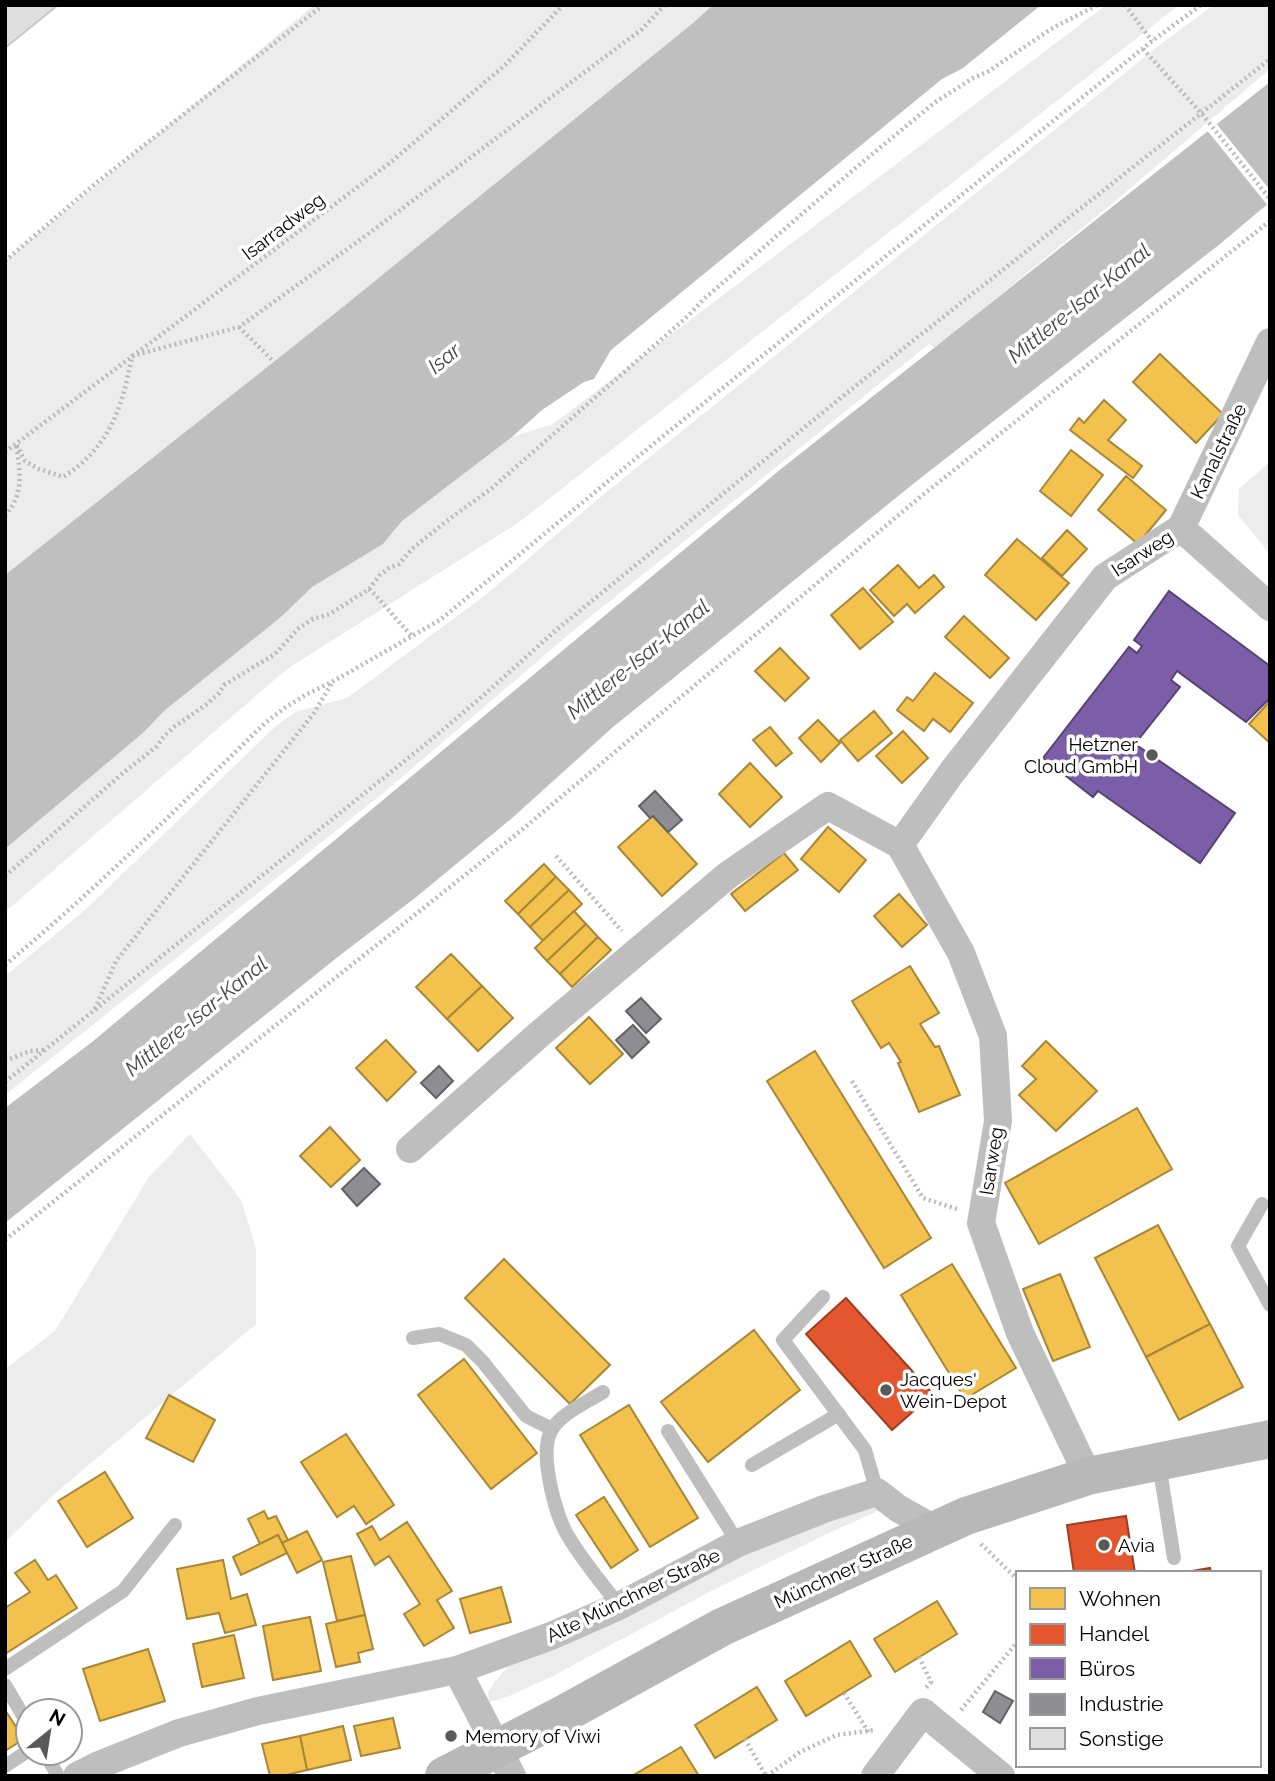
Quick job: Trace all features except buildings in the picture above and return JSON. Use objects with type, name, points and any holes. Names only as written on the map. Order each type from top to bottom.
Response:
[{"type":"main road","name":"Münchner Straße","points":[[444,1776],[505,1762],[722,1627],[951,1522],[1088,1476],[1270,1439]]},
{"type":"street","name":"Kanalstraße","points":[[1181,528],[1270,342]]},
{"type":"street","points":[[1181,528],[1270,607]]},
{"type":"street","name":"Isarweg","points":[[1088,1476],[1020,1333],[981,1223],[998,1121],[993,1036],[961,953],[900,845],[952,772],[1105,576],[1181,528]]},
{"type":"street","points":[[410,1149],[543,1031],[728,875],[828,806],[900,845]]},
{"type":"street","points":[[877,1492],[899,1509],[951,1522]]},
{"type":"street","name":"Alte Münchner Straße","points":[[77,1776],[178,1733],[258,1711],[457,1671],[551,1636],[619,1606],[738,1543],[824,1509],[877,1492]]},
{"type":"street","points":[[457,1671],[505,1762]]},
{"type":"street","points":[[881,1768],[923,1712],[1001,1776]]},
{"type":"lane","points":[[1262,1204],[1238,1246],[1270,1305]]},
{"type":"lane","points":[[822,1297],[783,1340],[865,1450],[877,1492]]},
{"type":"lane","points":[[413,1338],[439,1334],[466,1345],[484,1362],[526,1416],[552,1429]]},
{"type":"lane","points":[[603,1392],[561,1419],[552,1429],[547,1440],[547,1466],[551,1490],[566,1534],[619,1606]]},
{"type":"lane","points":[[752,1465],[839,1414]]},
{"type":"lane","points":[[668,1431],[738,1543]]},
{"type":"lane","points":[[1158,1462],[1174,1558]]},
{"type":"lane","points":[[5,1669],[123,1591],[175,1525]]},
{"type":"lane","points":[[5,1685],[14,1700]]},
{"type":"path","points":[[5,261],[96,183],[323,5]]},
{"type":"path","name":"Isarradweg","points":[[5,452],[391,162],[504,66],[563,5]]},
{"type":"path","points":[[16,444],[25,461],[39,469],[63,477],[77,468],[105,436],[116,416],[132,356],[239,327],[641,30],[665,5]]},
{"type":"path","points":[[5,876],[156,747],[174,727],[207,704],[224,685],[275,654],[299,628],[330,614],[369,589],[380,575],[399,564],[444,523],[492,488],[704,299],[914,118],[1051,29],[1097,5]]},
{"type":"path","points":[[1125,5],[1152,41]]},
{"type":"path","points":[[5,965],[68,912],[265,723],[307,694],[413,636],[450,612],[652,445],[1152,41],[1201,5]]},
{"type":"path","points":[[1143,49],[1202,114],[1270,200]]},
{"type":"path","points":[[5,1082],[443,730],[555,631],[843,396],[1270,59]]},
{"type":"path","points":[[5,1240],[518,833],[925,493],[1270,221]]},
{"type":"path","points":[[239,327],[274,362]]},
{"type":"path","points":[[5,516],[16,500],[21,477],[16,444]]},
{"type":"path","points":[[369,589],[413,636]]},
{"type":"path","points":[[95,1010],[116,961],[314,713],[332,682]]},
{"type":"path","points":[[556,856],[639,950]]},
{"type":"path","points":[[5,1061],[30,1051],[45,1050]]},
{"type":"path","points":[[852,1081],[923,1198],[961,1211]]},
{"type":"path","points":[[951,1522],[978,1541],[1016,1578]]},
{"type":"path","points":[[923,1712],[962,1710],[1016,1643]]},
{"type":"path","points":[[844,1693],[868,1731],[881,1768]]},
{"type":"path","points":[[745,1740],[766,1776],[800,1752],[837,1735],[878,1729]]},
{"type":"shaded area","points":[[314,5],[713,5],[344,306],[5,575],[5,261]]},
{"type":"shaded area","points":[[1106,5],[1179,5],[518,523],[287,669],[5,912],[5,849],[144,732],[164,711],[281,617],[312,586],[383,544],[402,521],[512,437],[553,424]]},
{"type":"shaded area","points":[[1214,5],[1270,5],[1270,69],[1113,203],[935,348],[929,344],[574,630],[382,794],[5,1095],[5,976],[85,910],[277,725],[296,712],[347,698],[488,593],[592,504],[1162,43]]},
{"type":"shaded area","points":[[1270,462],[1270,554],[1238,515],[1239,489]]},
{"type":"shaded area","points":[[190,1134],[241,1200],[256,1248],[256,1324],[53,1495],[5,1542],[5,1369],[55,1331],[149,1177]]},
{"type":"shaded area","points":[[881,1506],[883,1509],[711,1591],[553,1676],[507,1697],[489,1702],[488,1693],[508,1667],[731,1559],[842,1516]]},
{"type":"water","name":"Isar","points":[[713,5],[1041,5],[963,68],[942,79],[611,350],[594,379],[584,382],[542,410],[512,437],[402,521],[383,544],[312,587],[281,617],[164,711],[144,732],[5,849],[5,575],[344,306]]},
{"type":"water","name":"Mittlere-Isar-Kanal","points":[[1270,82],[1270,202],[913,484],[613,727],[511,819],[415,898],[5,1223],[5,1108],[92,1042],[781,469]]},
{"type":"pier","points":[[1215,122],[1270,190],[1269,207],[1206,129]]},
{"type":"place","name":"Hetzner Cloud GmbH","points":[[1152,755]]},
{"type":"place","name":"Jacques' Wein-Depot","points":[[886,1390]]},
{"type":"place","name":"Avia","points":[[1104,1545]]},
{"type":"place","name":"Memory of Viwi","points":[[451,1736]]}]
